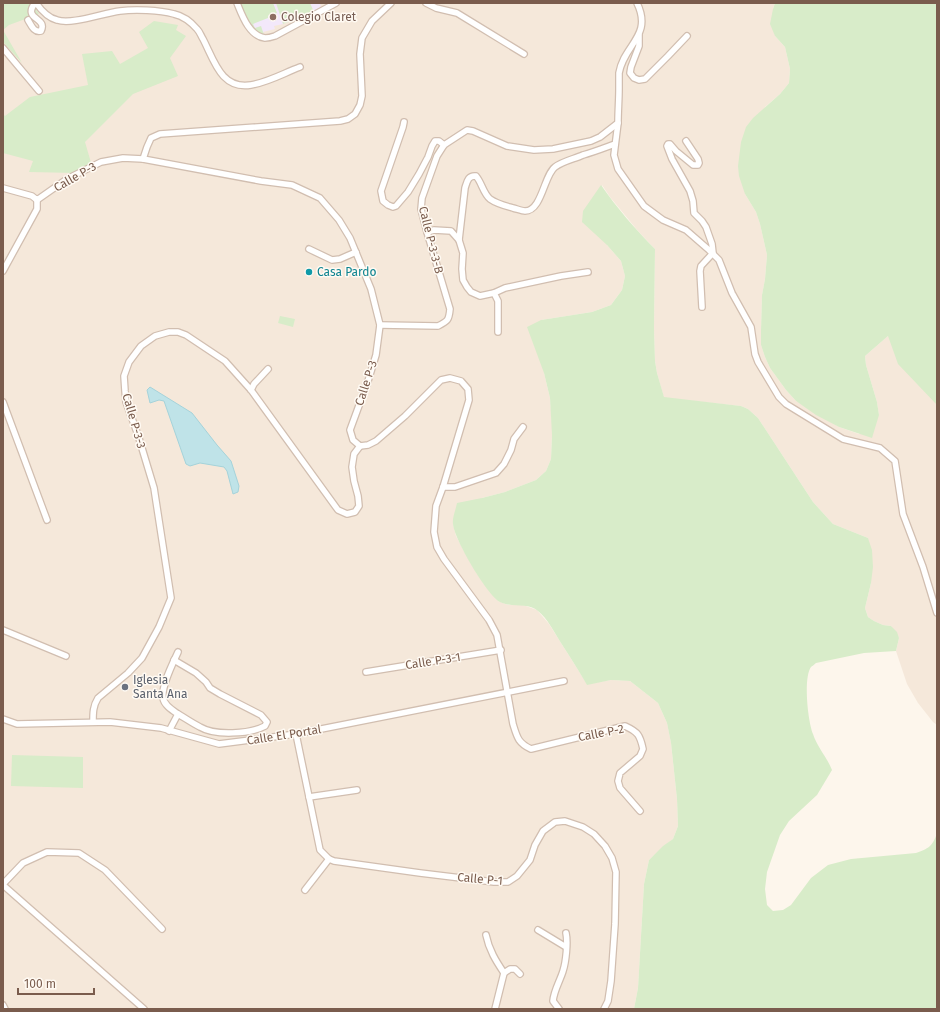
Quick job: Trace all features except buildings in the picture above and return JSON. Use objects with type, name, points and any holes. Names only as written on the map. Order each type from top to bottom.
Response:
[{"type":"street","points":[[28,20],[35,30],[41,31],[43,27],[42,24],[33,16],[31,12],[31,8],[36,3],[49,17],[67,21],[120,11],[148,10],[175,14],[187,19],[198,29],[221,74],[231,83],[250,86],[275,78],[300,67]]},
{"type":"street","points":[[237,3],[249,28],[257,35],[266,38],[275,36],[336,3]]},
{"type":"street","points":[[143,158],[151,138],[160,134],[340,121],[348,119],[355,114],[360,105],[362,96],[360,54],[362,38],[372,21],[391,3]]},
{"type":"street","points":[[426,3],[436,8],[457,12],[524,54]]},
{"type":"street","points":[[637,3],[642,22],[639,35],[639,46],[630,73],[634,78],[639,80],[645,79],[687,36]]},
{"type":"street","points":[[639,35],[625,56],[619,73],[618,123],[614,155],[618,169],[644,206],[663,220],[686,230],[719,260],[732,293],[751,327],[755,354],[758,362],[779,397],[792,408],[843,439],[880,448],[895,461],[903,514],[923,567],[937,613]]},
{"type":"street","points":[[3,48],[39,91]]},
{"type":"street","points":[[404,122],[390,169],[381,192],[384,201],[388,205],[393,207],[396,206],[408,192],[419,174],[435,141],[444,145]]},
{"type":"street","name":"Calle P-3-3-B","points":[[380,325],[438,326],[446,322],[449,317],[450,309],[431,250],[421,209],[422,198],[437,156],[444,145],[467,130],[473,131],[507,146],[534,150],[553,149],[591,141],[600,137],[618,123]]},
{"type":"street","points":[[686,141],[698,159],[698,165],[693,165],[670,144],[667,146],[672,159],[690,191],[694,213],[702,221],[712,244],[713,253],[701,266],[700,271],[702,307]]},
{"type":"street","points":[[588,272],[505,288],[494,293],[480,296],[471,292],[463,280],[463,253],[459,240],[465,188],[470,177],[473,175],[476,176],[490,199],[501,204],[526,211],[531,210],[535,206],[543,191],[550,172],[554,167],[615,144]]},
{"type":"street","name":"Calle P-3","points":[[37,200],[67,179],[100,162],[123,158],[143,158],[261,181],[292,185],[320,198],[339,220],[350,238],[371,289],[380,325],[376,355],[350,430],[353,440],[360,446]]},
{"type":"street","points":[[3,188],[32,196],[37,200],[37,209],[3,271]]},
{"type":"street","points":[[427,232],[434,230],[451,231],[459,240]]},
{"type":"street","points":[[309,249],[332,260],[340,259],[356,252]]},
{"type":"street","points":[[494,293],[498,301],[498,332]]},
{"type":"street","name":"Calle P-3-3","points":[[93,722],[93,710],[98,698],[128,673],[142,658],[159,627],[171,598],[154,488],[126,402],[124,376],[130,362],[141,346],[155,336],[169,332],[178,332],[186,335],[225,361],[251,390],[338,510],[347,514],[355,512],[359,506],[352,467],[354,454],[360,446]]},
{"type":"street","points":[[251,390],[254,384],[268,369]]},
{"type":"street","points":[[360,446],[368,445],[376,441],[405,416],[441,380],[450,378],[461,381],[468,389],[469,400],[436,506],[434,532],[437,547],[444,559],[489,620],[497,634],[508,693]]},
{"type":"street","points":[[3,402],[47,520]]},
{"type":"street","points":[[443,487],[455,487],[496,473],[504,464],[511,450],[514,439],[523,427]]},
{"type":"street","points":[[3,630],[66,656]]},
{"type":"street","name":"Calle P-3-1","points":[[366,672],[501,650]]},
{"type":"street","points":[[174,660],[196,673],[210,688],[261,715],[266,722],[265,726],[258,730],[233,733],[213,731],[201,728],[170,709],[163,697],[165,683],[174,660],[178,652]]},
{"type":"street","name":"Calle El Portal","points":[[3,719],[17,724],[110,722],[161,728],[219,744],[296,734],[564,681]]},
{"type":"street","name":"Calle P-2","points":[[508,693],[513,724],[517,737],[523,745],[531,749],[625,726],[635,731],[641,739],[644,749],[640,756],[620,773],[618,781],[620,788],[640,811]]},
{"type":"street","points":[[170,731],[178,714]]},
{"type":"street","points":[[296,734],[320,850],[329,859],[306,890]]},
{"type":"street","points":[[309,797],[357,790]]},
{"type":"street","name":"Calle P-1","points":[[329,859],[334,861],[420,873],[494,882],[508,882],[517,876],[530,860],[543,831],[555,822],[565,821],[583,827],[594,834],[606,846],[612,858],[616,872],[615,924],[611,982],[608,1001],[604,1009]]},
{"type":"street","points":[[144,1009],[3,884],[23,863],[47,852],[79,853],[105,870],[162,929]]},
{"type":"street","points":[[538,930],[566,946]]},
{"type":"street","points":[[559,1009],[553,1001],[564,970],[567,939],[566,933]]},
{"type":"street","points":[[486,935],[493,957],[504,973]]},
{"type":"street","points":[[495,1009],[504,973],[510,969],[515,970],[520,974]]},
{"type":"street","points":[[3,1005],[5,1009]]},
{"type":"shaded area","points":[[3,3],[775,3],[773,9],[775,36],[785,47],[790,69],[789,83],[780,94],[765,107],[745,194],[756,212],[767,255],[762,295],[761,345],[770,368],[796,401],[839,427],[859,434],[879,415],[865,356],[888,336],[937,336],[937,725],[918,703],[907,684],[896,651],[899,638],[891,626],[883,625],[868,617],[865,608],[871,583],[868,538],[833,524],[813,502],[758,418],[748,409],[741,406],[664,398],[655,361],[655,249],[638,231],[602,185],[607,245],[621,261],[625,276],[622,290],[611,305],[592,312],[541,320],[544,373],[550,398],[552,422],[551,459],[546,471],[536,480],[505,492],[482,498],[453,524],[456,536],[477,574],[498,601],[508,605],[523,605],[537,610],[549,624],[587,684],[611,680],[630,681],[658,703],[667,723],[671,743],[677,799],[678,826],[673,839],[649,860],[644,884],[638,988],[634,1009],[3,1009]]},
{"type":"shaded area","name":"Colegio Claret","points":[[239,3],[320,3],[321,8],[283,24],[274,26],[275,29],[263,32],[264,35],[253,32]]},
{"type":"green space","points":[[3,3],[32,3],[39,14],[9,25],[3,30]]},
{"type":"green space","points":[[239,3],[273,3],[277,13],[253,24],[255,28],[261,26],[264,35],[253,32]]},
{"type":"green space","points":[[276,3],[310,3],[314,12],[283,24]]},
{"type":"green space","points":[[775,3],[937,3],[937,405],[898,364],[888,336],[865,356],[879,415],[872,438],[839,427],[816,415],[796,401],[770,368],[761,345],[762,295],[767,255],[760,224],[756,212],[745,194],[739,176],[738,166],[741,142],[746,127],[753,118],[780,94],[789,83],[790,69],[785,47],[775,36],[770,24]]},
{"type":"green space","points":[[154,21],[178,25],[176,30],[186,36],[170,58],[178,76],[133,94],[85,142],[92,166],[76,173],[29,172],[33,161],[3,153],[3,114],[5,116],[30,97],[88,85],[82,54],[112,51],[120,64],[148,48],[139,32]]},
{"type":"green space","points":[[3,30],[22,63],[3,42]]},
{"type":"green space","points":[[601,185],[626,218],[655,249],[655,361],[664,397],[741,406],[748,409],[758,418],[813,502],[833,524],[868,538],[872,550],[873,567],[865,608],[868,617],[883,625],[891,626],[897,632],[899,638],[896,651],[864,653],[816,663],[811,667],[807,680],[809,720],[819,748],[832,770],[817,795],[789,821],[780,835],[767,872],[765,889],[767,905],[773,911],[783,910],[791,905],[811,878],[828,865],[851,859],[916,853],[930,846],[937,833],[937,1009],[634,1009],[638,988],[644,884],[649,860],[663,846],[673,839],[678,826],[677,799],[671,743],[667,723],[658,703],[630,681],[611,680],[587,685],[542,614],[534,608],[504,604],[494,597],[487,589],[459,542],[453,524],[457,503],[505,492],[536,480],[546,471],[551,459],[552,435],[550,398],[544,373],[527,327],[541,320],[592,312],[611,305],[622,290],[625,276],[621,261],[607,245],[582,222],[583,211]]},
{"type":"green space","points":[[280,316],[295,319],[293,327],[278,323]]},
{"type":"green space","points":[[12,755],[83,757],[83,788],[11,786]]},
{"type":"water","points":[[150,387],[192,413],[231,461],[239,486],[238,492],[233,494],[227,471],[224,467],[200,463],[190,466],[186,464],[164,401],[159,400],[150,403],[147,390]]},
{"type":"place","name":"Colegio Claret","points":[[273,17]]},
{"type":"place","name":"Casa Pardo","points":[[309,272]]},
{"type":"place","name":"Iglesia Santa Ana","points":[[125,687]]}]
